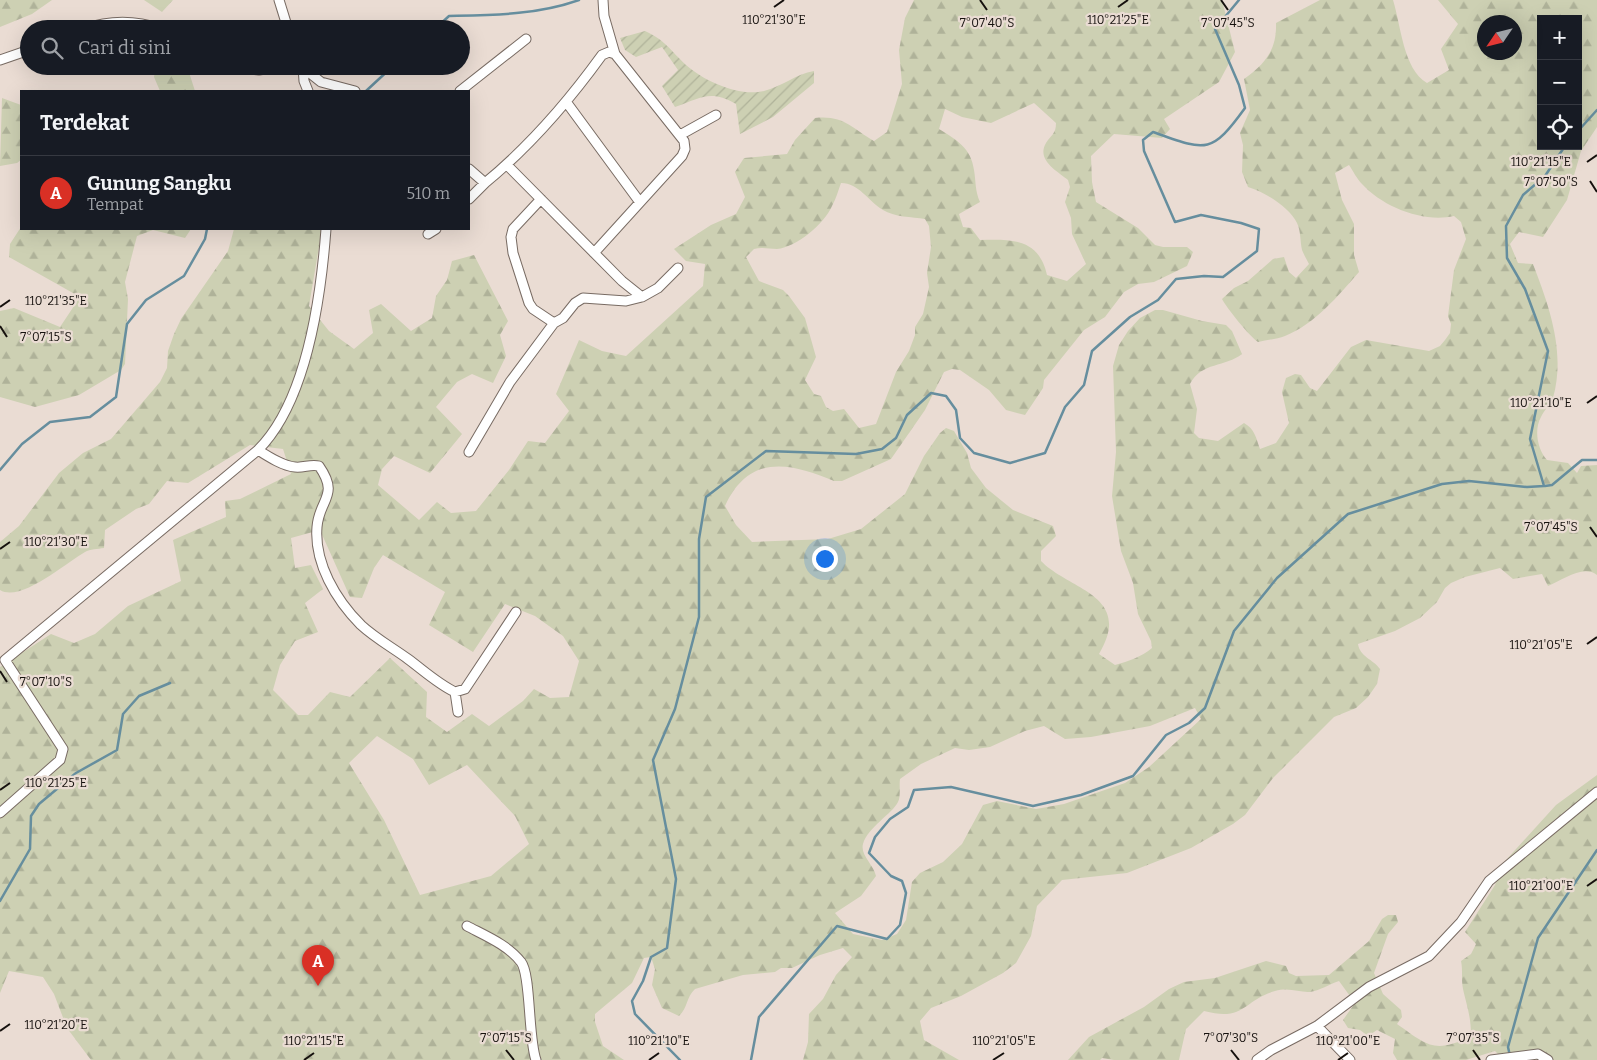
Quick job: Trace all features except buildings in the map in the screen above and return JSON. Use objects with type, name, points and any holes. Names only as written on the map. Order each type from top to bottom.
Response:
[{"type":"street","points":[[279,0],[285,20]]},
{"type":"street","points":[[594,253],[639,201],[682,156],[685,150],[684,141],[680,135],[615,54],[604,16],[603,0]]},
{"type":"street","points":[[461,90],[526,39]]},
{"type":"street","points":[[470,198],[507,165],[567,103],[602,55],[609,52],[615,54]]},
{"type":"street","points":[[0,60],[20,53]]},
{"type":"street","points":[[304,75],[308,90]]},
{"type":"street","points":[[312,75],[321,82],[351,90]]},
{"type":"street","points":[[567,103],[639,201]]},
{"type":"street","points":[[680,135],[716,116]]},
{"type":"street","points":[[507,165],[622,282],[642,297]]},
{"type":"street","points":[[470,170],[485,183]]},
{"type":"street","points":[[541,199],[513,229],[511,245],[529,303],[533,309],[554,323]]},
{"type":"street","points":[[0,812],[60,760],[63,749],[3,662],[273,436],[282,418],[302,363],[316,310],[322,275],[326,230]]},
{"type":"street","points":[[469,452],[510,382],[554,323],[563,318],[575,303],[582,298],[626,301],[642,297],[658,288],[678,268]]},
{"type":"street","points":[[258,450],[272,459],[295,467],[312,464],[319,466],[328,478],[329,492],[317,525],[317,547],[322,567],[336,593],[361,625],[455,692],[458,712]]},
{"type":"street","points":[[455,692],[465,689],[516,612]]},
{"type":"street","points":[[1257,1060],[1271,1050],[1317,1026],[1369,987],[1429,956],[1460,922],[1489,881],[1597,792]]},
{"type":"street","points":[[467,926],[506,946],[524,966],[529,1021],[536,1060]]},
{"type":"street","points":[[1317,1026],[1350,1060]]},
{"type":"street","points":[[1495,1059],[1516,1055],[1538,1054],[1548,1060]]},
{"type":"green space","points":[[0,0],[52,0],[32,14],[0,27]]},
{"type":"green space","points":[[144,0],[173,0],[162,12]]},
{"type":"green space","points":[[914,0],[1222,0],[1235,52],[1219,82],[1164,119],[1170,129],[1162,138],[1114,134],[1091,156],[1092,182],[1096,202],[1138,228],[1155,245],[1187,247],[1193,252],[1187,266],[1154,282],[1138,284],[1124,292],[1105,317],[1084,330],[1044,380],[1043,388],[1025,415],[1006,410],[989,390],[960,370],[952,369],[944,372],[925,410],[891,459],[842,481],[834,481],[817,474],[786,467],[758,470],[746,477],[735,489],[725,506],[736,525],[752,542],[828,539],[861,529],[905,494],[924,456],[940,433],[946,428],[954,431],[967,453],[971,468],[986,488],[1013,510],[1053,526],[1056,536],[1041,551],[1041,561],[1053,571],[1094,596],[1103,606],[1109,619],[1108,634],[1099,654],[1115,665],[1135,658],[1152,648],[1151,641],[1138,614],[1133,583],[1121,551],[1112,496],[1116,452],[1113,366],[1119,345],[1140,318],[1155,310],[1163,310],[1202,321],[1226,325],[1232,331],[1242,354],[1229,361],[1207,368],[1195,377],[1190,384],[1197,409],[1194,433],[1199,438],[1218,441],[1244,423],[1253,431],[1260,449],[1276,443],[1289,423],[1282,392],[1286,378],[1295,374],[1301,375],[1310,388],[1317,391],[1351,347],[1366,340],[1429,351],[1440,346],[1450,333],[1451,324],[1448,316],[1454,270],[1466,239],[1461,222],[1454,216],[1442,218],[1417,215],[1392,206],[1381,200],[1362,184],[1349,165],[1335,173],[1342,200],[1354,224],[1354,255],[1359,272],[1334,300],[1316,317],[1296,331],[1282,337],[1258,342],[1238,322],[1222,299],[1234,288],[1248,281],[1273,259],[1284,257],[1289,272],[1296,278],[1309,264],[1302,250],[1299,229],[1293,217],[1276,201],[1262,192],[1248,187],[1242,172],[1243,145],[1240,133],[1250,110],[1244,79],[1264,62],[1272,49],[1276,33],[1276,23],[1320,0],[1393,0],[1408,57],[1413,68],[1427,83],[1449,70],[1441,49],[1458,24],[1438,0],[1597,0],[1597,127],[1582,150],[1582,15],[1537,15],[1537,150],[1582,150],[1567,200],[1543,237],[1519,232],[1510,244],[1518,263],[1533,264],[1550,313],[1557,346],[1557,381],[1551,403],[1542,414],[1539,422],[1537,433],[1539,445],[1547,460],[1568,463],[1577,473],[1581,466],[1597,465],[1597,575],[1586,571],[1579,572],[1548,586],[1542,574],[1513,579],[1500,568],[1465,577],[1445,588],[1437,602],[1420,618],[1395,631],[1358,644],[1361,652],[1380,669],[1377,684],[1368,697],[1356,708],[1334,717],[1273,778],[1245,815],[1191,848],[1127,873],[1062,880],[1037,906],[1031,936],[1016,963],[1003,973],[961,996],[931,1008],[920,1021],[924,1040],[959,1060],[803,1060],[808,1042],[809,1014],[823,999],[836,975],[852,957],[843,948],[820,955],[792,968],[781,968],[775,972],[743,975],[695,989],[679,1016],[662,1008],[652,985],[655,969],[651,957],[644,958],[632,983],[595,1014],[595,1022],[603,1046],[624,1060],[91,1060],[67,1028],[54,994],[43,977],[9,971],[0,993],[0,667],[51,634],[74,643],[95,634],[128,606],[181,581],[173,540],[226,517],[225,501],[240,499],[291,474],[283,449],[250,445],[188,483],[167,481],[149,504],[136,509],[105,530],[104,548],[85,552],[44,580],[20,591],[9,593],[0,590],[0,542],[19,526],[59,473],[83,453],[111,439],[160,382],[167,368],[168,351],[181,319],[228,251],[234,230],[322,230],[309,306],[329,331],[354,349],[373,333],[369,310],[381,304],[411,331],[432,318],[436,296],[447,280],[452,261],[474,255],[508,321],[500,335],[506,356],[493,383],[472,374],[457,382],[436,407],[462,434],[430,473],[394,456],[382,469],[378,485],[419,520],[437,502],[451,513],[476,511],[509,470],[528,441],[545,443],[569,411],[556,394],[579,340],[602,351],[626,356],[703,286],[705,264],[686,261],[674,249],[711,225],[736,214],[745,197],[735,172],[744,158],[787,154],[795,140],[815,118],[840,121],[874,141],[887,132],[902,84],[899,50],[905,18]],"holes":[[[1034,103],[1056,123],[1054,132],[1046,143],[1044,155],[1049,164],[1068,180],[1070,187],[1065,202],[1071,218],[1072,234],[1086,264],[1067,281],[1047,275],[1043,263],[1030,247],[1012,241],[980,240],[971,228],[963,227],[959,214],[980,202],[976,190],[974,170],[970,156],[962,145],[939,129],[945,109],[962,117],[991,123]],[[841,183],[858,189],[887,212],[925,219],[929,226],[931,247],[927,273],[929,287],[923,314],[915,327],[915,335],[909,351],[896,372],[876,424],[859,428],[844,409],[833,411],[826,407],[821,396],[814,394],[805,380],[816,357],[805,318],[783,290],[759,281],[746,257],[754,249],[777,249],[793,244],[801,239],[823,220],[835,201]],[[320,530],[350,597],[362,598],[374,568],[383,555],[445,592],[429,625],[473,652],[505,604],[535,616],[563,636],[579,661],[569,697],[550,698],[534,689],[523,701],[489,726],[472,714],[447,732],[426,717],[427,692],[390,658],[350,697],[330,692],[308,715],[298,715],[273,690],[280,665],[295,641],[318,632],[305,603],[323,589],[311,565],[295,568],[291,538]],[[1195,708],[1201,719],[1149,767],[1125,783],[1064,804],[1036,809],[997,801],[983,805],[962,844],[943,862],[920,873],[912,882],[906,920],[897,934],[882,940],[853,934],[835,913],[861,896],[876,876],[863,852],[863,844],[870,832],[898,802],[900,779],[921,764],[955,748],[969,750],[990,747],[1025,731],[1044,726],[1065,739],[1091,737],[1150,726]],[[377,736],[413,759],[429,785],[467,765],[515,816],[529,844],[491,876],[420,895],[384,820],[349,763]]]},
{"type":"green space","points":[[645,31],[663,42],[693,71],[712,82],[733,90],[744,92],[764,91],[814,71],[814,83],[773,117],[740,134],[736,104],[727,99],[706,96],[675,107],[662,86],[678,70],[662,47],[636,57],[625,50],[620,38]]},
{"type":"green space","points":[[154,75],[190,75],[195,90],[160,90]]},
{"type":"green space","points":[[2,98],[20,105],[20,161],[0,166]]},
{"type":"green space","points":[[20,229],[153,230],[137,236],[125,282],[128,299],[125,364],[121,370],[79,395],[35,407],[0,397],[0,311],[14,308],[60,327],[80,297],[9,257],[10,244]]},
{"type":"green space","points":[[153,230],[190,230],[185,238]]},
{"type":"green space","points":[[1597,775],[1597,1060],[1504,1060],[1495,1051],[1466,1060],[1397,1060],[1393,1053],[1395,1039],[1377,1030],[1368,1036],[1360,1030],[1348,1028],[1343,1020],[1355,1003],[1339,981],[1310,992],[1275,991],[1256,999],[1243,1009],[1228,1014],[1204,1011],[1186,1029],[1179,1060],[1114,1060],[1102,1058],[1100,1060],[1068,1060],[1089,1037],[1144,1007],[1169,989],[1184,982],[1215,978],[1266,961],[1286,966],[1289,973],[1296,976],[1329,975],[1369,941],[1382,919],[1388,915],[1396,915],[1398,922],[1388,934],[1374,973],[1383,994],[1401,1010],[1402,1017],[1397,1024],[1417,1038],[1432,1045],[1449,1045],[1471,1036],[1470,1017],[1462,986],[1461,961],[1471,954],[1476,944],[1465,932],[1495,885],[1506,860],[1556,805]]},
{"type":"waterway","points":[[445,20],[449,16],[547,9],[579,0]]},
{"type":"waterway","points":[[680,1060],[635,1014],[632,1001],[643,981],[651,957],[667,948],[676,879],[653,760],[675,709],[699,617],[699,539],[706,497],[766,451],[856,454],[882,449],[896,438],[907,415],[931,393],[946,396],[956,410],[960,438],[974,453],[1010,463],[1045,453],[1065,407],[1084,385],[1092,351],[1130,317],[1158,300],[1176,279],[1204,276],[1223,277],[1257,251],[1259,229],[1241,223],[1201,215],[1175,222],[1144,151],[1143,140],[1153,132],[1185,143],[1206,145],[1224,134],[1245,108],[1239,85],[1215,29],[1239,0]]},
{"type":"waterway","points":[[367,90],[383,75]]},
{"type":"waterway","points":[[1582,127],[1597,110]]},
{"type":"waterway","points":[[751,1060],[759,1017],[837,926],[887,939],[900,925],[906,893],[902,881],[891,876],[869,853],[875,837],[890,819],[908,807],[914,790],[951,787],[1033,806],[1081,795],[1133,776],[1166,735],[1189,723],[1205,708],[1234,631],[1277,578],[1348,514],[1442,484],[1469,481],[1527,487],[1544,486],[1530,439],[1548,351],[1525,289],[1507,258],[1506,226],[1523,195],[1545,176],[1562,150]]},
{"type":"waterway","points":[[0,470],[22,444],[50,422],[90,417],[116,397],[127,324],[146,300],[184,276],[205,239],[207,230]]},
{"type":"waterway","points":[[1545,486],[1552,485],[1582,460],[1597,460]]},
{"type":"waterway","points":[[0,901],[30,849],[31,816],[39,804],[76,773],[117,750],[123,714],[139,696],[170,683]]},
{"type":"waterway","points":[[1510,1056],[1508,1047],[1538,938],[1597,850]]},
{"type":"place","name":"Gunung Sangku","points":[[318,986]]}]
